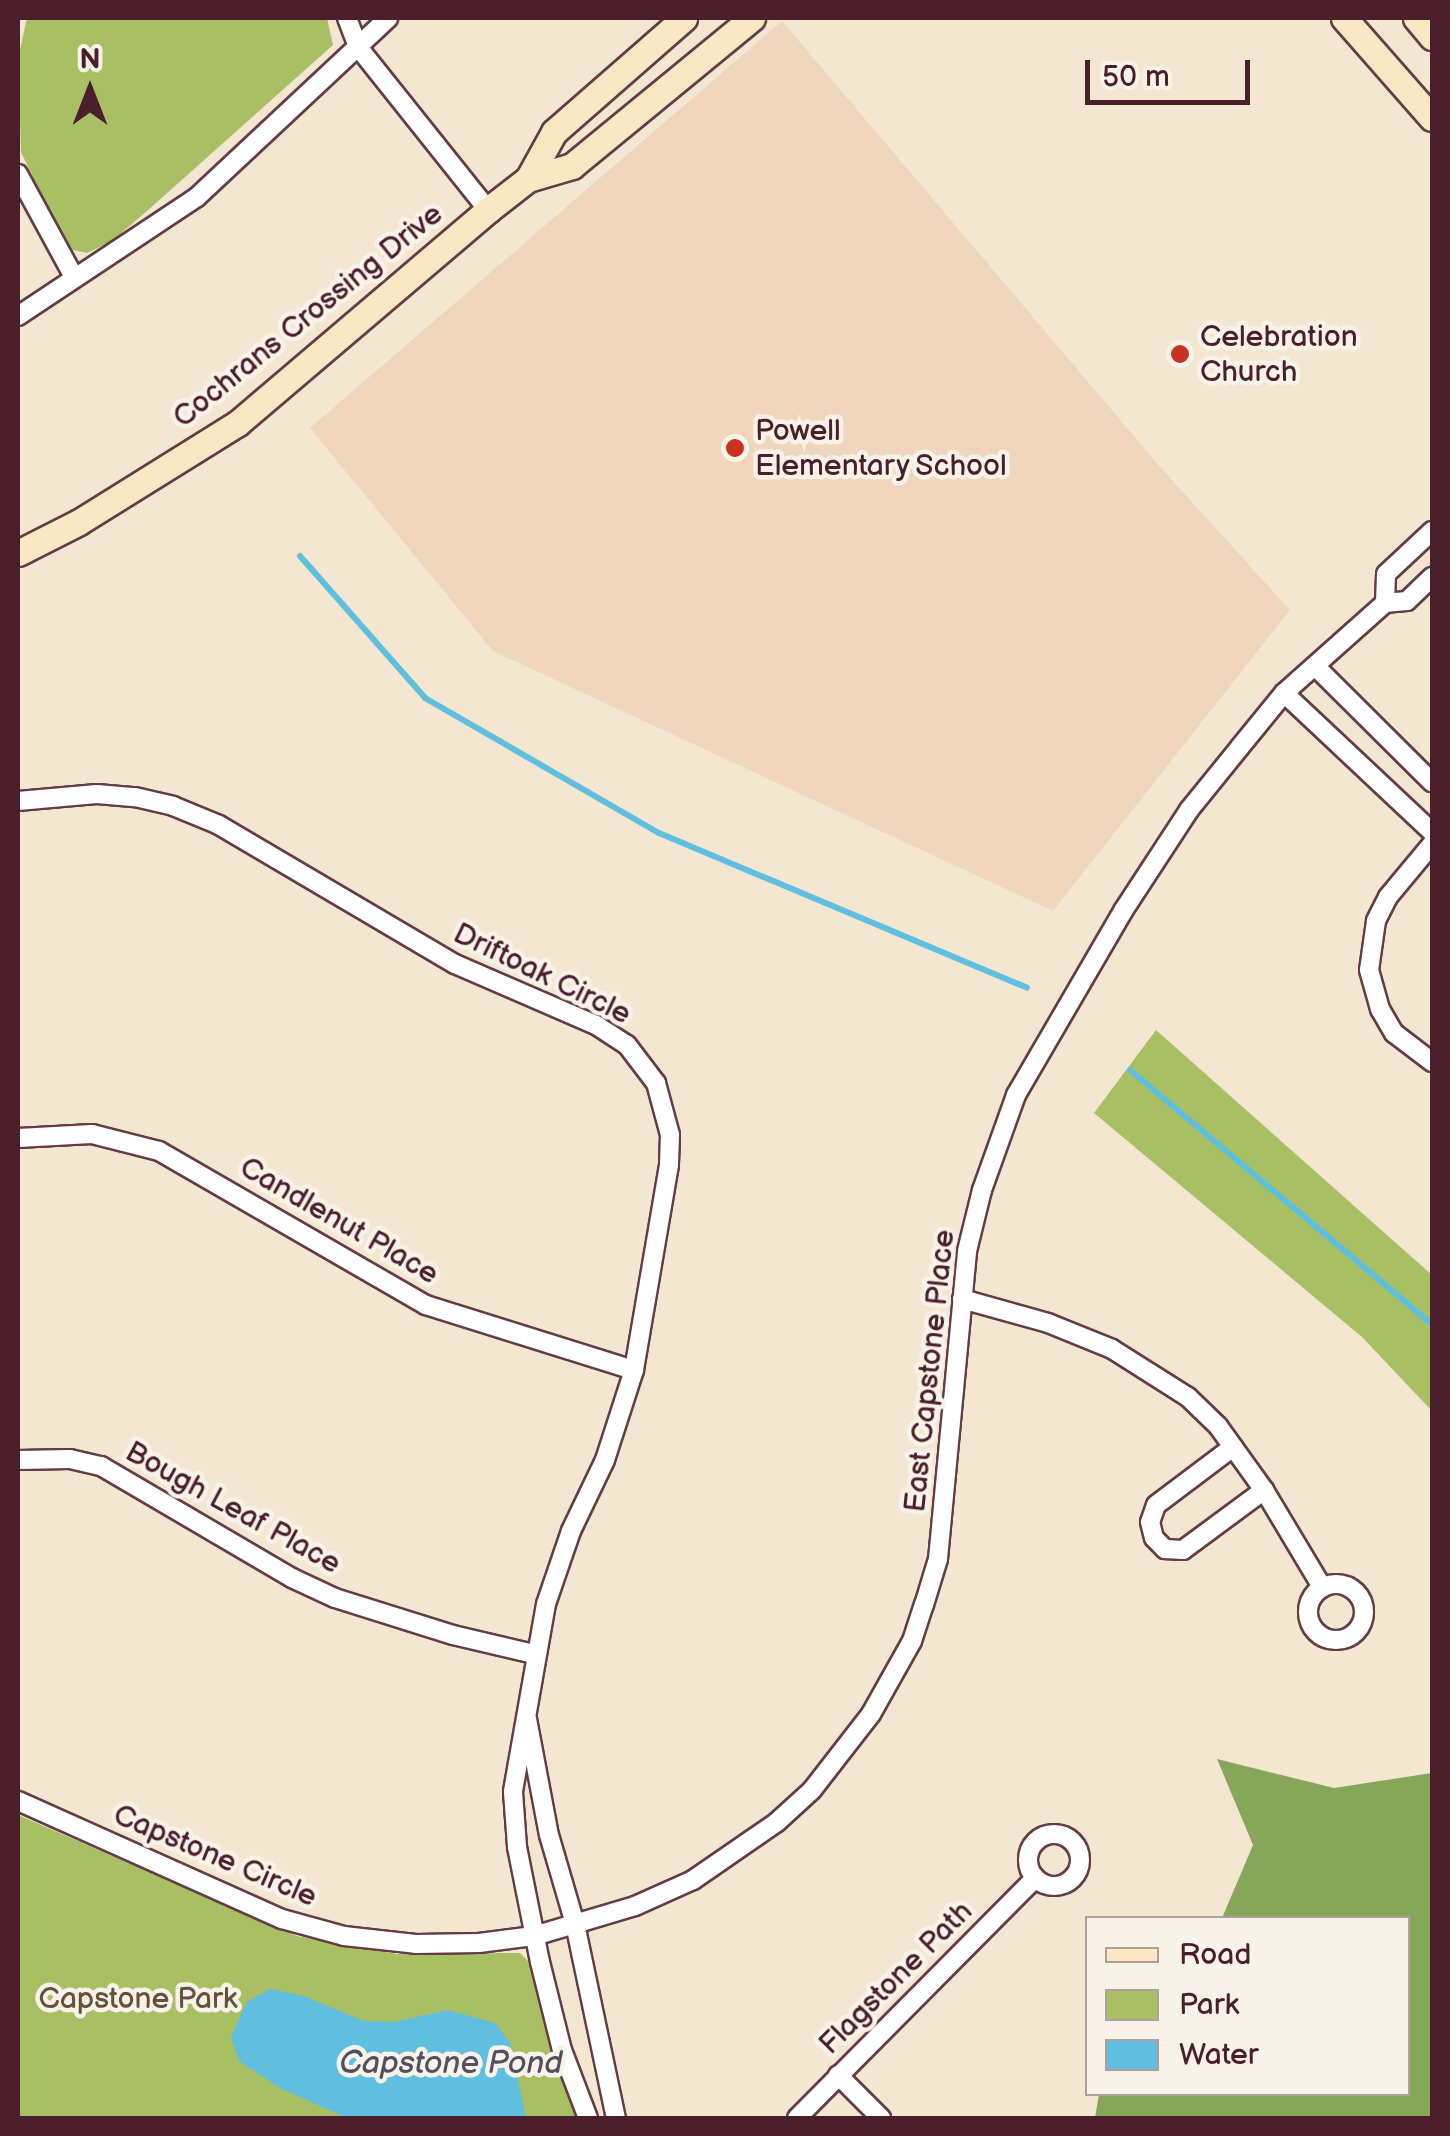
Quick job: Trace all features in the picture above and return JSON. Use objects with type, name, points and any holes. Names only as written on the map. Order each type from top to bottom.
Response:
[{"type":"street","points":[[347,18],[358,46],[488,210]]},
{"type":"street","points":[[18,316],[197,197],[388,18]]},
{"type":"street","name":"Cochrans Crossing Drive","points":[[528,179],[554,132],[684,18]]},
{"type":"street","name":"Cochrans Crossing Drive","points":[[18,553],[79,522],[238,422],[352,330],[488,210],[528,179],[572,166],[752,18]]},
{"type":"street","points":[[1344,18],[1432,118]]},
{"type":"street","points":[[1416,18],[1432,37]]},
{"type":"street","points":[[18,174],[74,277]]},
{"type":"street","name":"East Capstone Place","points":[[1386,603],[1386,574],[1432,531]]},
{"type":"street","name":"East Capstone Place","points":[[576,1924],[634,1906],[693,1880],[736,1853],[812,1790],[871,1714],[912,1641],[938,1559],[962,1299],[982,1190],[1016,1096],[1064,1009],[1167,844],[1284,692],[1386,603],[1407,601],[1432,577]]},
{"type":"street","points":[[1314,666],[1432,782]]},
{"type":"street","points":[[1284,692],[1432,832]]},
{"type":"street","name":"Driftoak Circle","points":[[18,802],[97,794],[173,806],[256,844],[455,964],[596,1025],[627,1045],[656,1083],[670,1135],[654,1265],[634,1370],[605,1460],[557,1568],[534,1654],[514,1792],[517,1847],[534,1936],[562,2050],[588,2118]]},
{"type":"street","points":[[1432,844],[1388,898],[1376,921],[1369,970],[1380,1009],[1394,1033],[1432,1062]]},
{"type":"street","name":"Candlenut Place","points":[[18,1138],[92,1134],[159,1151],[426,1305],[634,1370]]},
{"type":"street","points":[[962,1299],[1048,1322],[1112,1350],[1188,1397],[1233,1447],[1264,1490],[1322,1587]]},
{"type":"street","points":[[1233,1447],[1156,1505],[1150,1522],[1154,1538],[1165,1548],[1183,1550],[1264,1490]]},
{"type":"street","name":"Bough Leaf Place","points":[[18,1460],[70,1459],[100,1466],[292,1578],[335,1598],[454,1635],[534,1654]]},
{"type":"street","name":"Driftoak Circle","points":[[526,1708],[549,1835],[576,1924],[616,2118]]},
{"type":"street","name":"Capstone Circle","points":[[18,1801],[246,1905],[310,1927],[416,1944],[479,1943],[534,1936],[576,1924]]},
{"type":"street","name":"Flagstone Path","points":[[797,2118],[1035,1878]]},
{"type":"street","points":[[838,2075],[882,2118]]},
{"type":"shaded area","name":"Powell Elementary School","points":[[782,21],[1161,468],[1290,610],[1053,911],[493,651],[310,428]]},
{"type":"green space","points":[[27,18],[327,18],[333,45],[112,241],[87,253],[73,250],[58,231],[21,152],[18,59]]},
{"type":"green space","points":[[1156,1030],[1432,1275],[1432,1411],[1362,1337],[1094,1113]]},
{"type":"green space","points":[[1217,1759],[1334,1788],[1432,1773],[1432,2118],[1095,2118],[1099,2096],[1410,2096],[1410,1916],[1223,1916],[1253,1845]]},
{"type":"green space","name":"Capstone Park","points":[[18,1815],[297,1936],[397,1954],[520,1953],[533,1966],[556,2060],[577,2118],[18,2118]]},
{"type":"water","name":"Capstone Pond","points":[[270,1989],[301,1995],[364,2021],[394,2022],[448,2010],[495,2023],[510,2042],[526,2118],[347,2118],[280,2088],[239,2061],[231,2037],[247,2002]]},
{"type":"waterway","points":[[300,556],[425,698],[659,833],[1027,988]]},
{"type":"waterway","points":[[1130,1070],[1432,1324]]},
{"type":"place","name":"Celebration Church","points":[[1180,354]]},
{"type":"place","name":"Powell Elementary School","points":[[735,448]]}]
